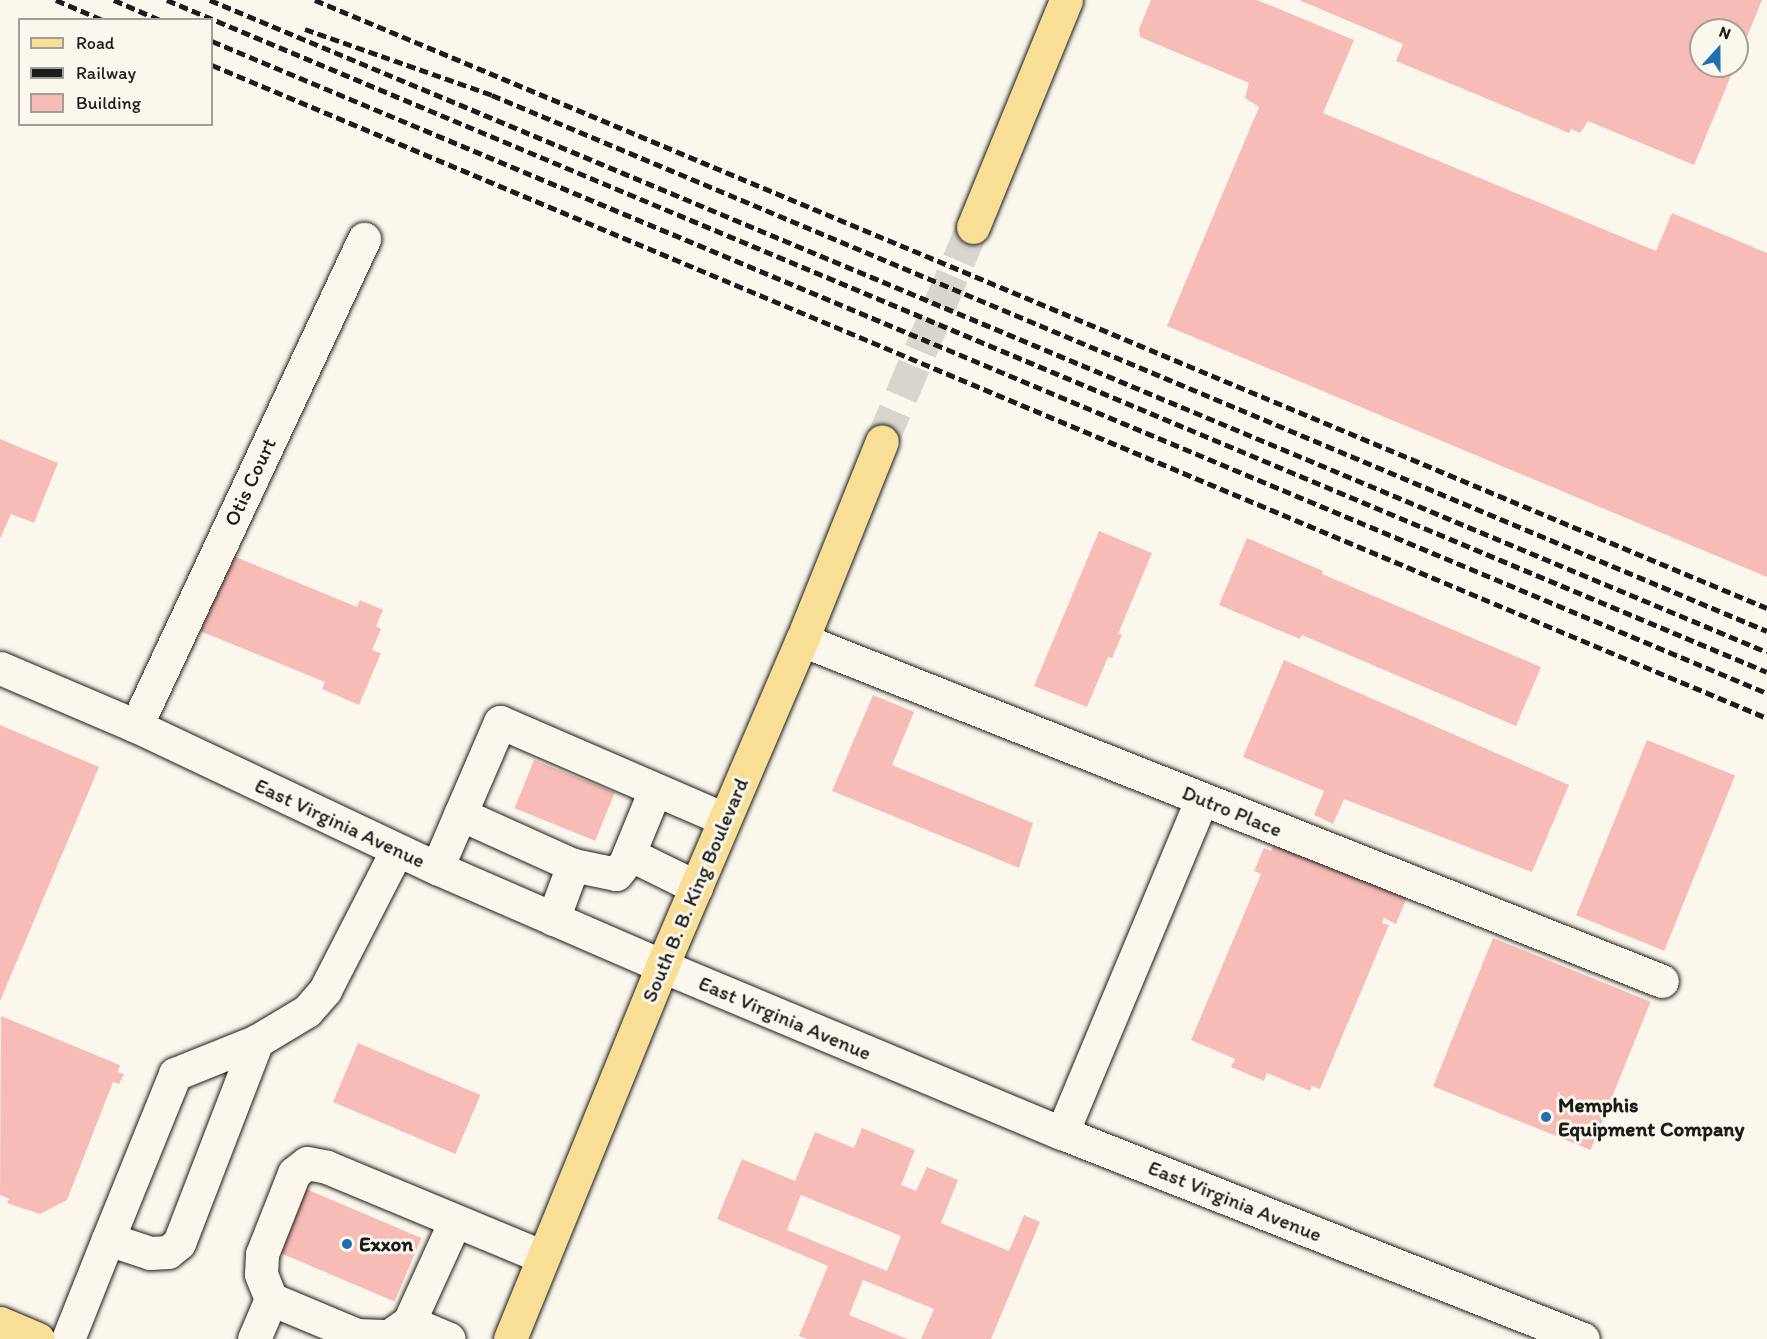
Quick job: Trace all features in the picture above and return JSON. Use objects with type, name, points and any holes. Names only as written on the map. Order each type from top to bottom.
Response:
[{"type":"main road","points":[[973,226],[1066,0]]},
{"type":"main road","name":"South B. B. King Boulevard","points":[[510,1339],[662,966],[802,640],[882,441]]},
{"type":"main road","points":[[0,1323],[38,1339]]},
{"type":"street","name":"Otis Court","points":[[136,726],[364,239]]},
{"type":"street","name":"Dutro Place","points":[[802,640],[1662,981]]},
{"type":"street","name":"East Virginia Avenue","points":[[0,668],[136,726],[397,850],[662,966],[1062,1133],[1583,1339]]},
{"type":"street","points":[[437,868],[500,722],[724,819]]},
{"type":"street","points":[[460,814],[573,866],[615,874],[629,854],[656,790]]},
{"type":"street","points":[[1062,1133],[1202,799]]},
{"type":"street","points":[[68,1339],[175,1074],[257,1041],[307,1011],[325,990],[397,850]]},
{"type":"street","points":[[629,854],[696,887]]},
{"type":"street","points":[[553,919],[573,866]]},
{"type":"street","points":[[108,1239],[150,1253],[168,1252],[179,1243],[257,1041]]},
{"type":"street","points":[[455,1221],[409,1322],[389,1336],[356,1337],[271,1299],[261,1274],[262,1254],[294,1173],[307,1163],[327,1167],[543,1257]]},
{"type":"street","points":[[254,1339],[271,1299]]},
{"type":"street","points":[[409,1322],[449,1339]]},
{"type":"building","points":[[1151,0],[1257,0],[1354,40],[1323,113],[1656,251],[1672,213],[1767,253],[1767,577],[1167,326],[1259,107],[1245,98],[1249,83],[1140,37],[1139,29]]},
{"type":"building","points":[[1299,0],[1762,0],[1749,32],[1749,18],[1689,18],[1689,78],[1730,78],[1694,165],[1588,121],[1580,133],[1571,129],[1569,133],[1396,61],[1403,44]]},
{"type":"building","points":[[0,439],[58,463],[34,523],[11,514],[0,539]]},
{"type":"building","points":[[1099,531],[1152,553],[1118,634],[1122,635],[1112,658],[1108,657],[1087,707],[1034,686]]},
{"type":"building","points":[[1247,538],[1323,571],[1322,574],[1541,667],[1516,726],[1302,635],[1300,639],[1219,605]]},
{"type":"building","points":[[231,555],[357,607],[360,600],[383,610],[376,626],[381,629],[372,650],[381,653],[359,705],[322,689],[325,682],[200,631]]},
{"type":"building","points":[[1284,660],[1569,785],[1532,872],[1344,799],[1333,824],[1314,815],[1324,791],[1243,757]]},
{"type":"building","points":[[873,695],[914,712],[892,765],[1033,823],[1019,868],[832,791]]},
{"type":"building","points":[[0,725],[99,767],[0,1001]]},
{"type":"building","points":[[1647,740],[1735,776],[1664,951],[1576,915]]},
{"type":"building","points":[[534,760],[615,793],[595,841],[515,808]]},
{"type":"building","points":[[1275,842],[1407,897],[1396,924],[1384,918],[1382,923],[1389,925],[1320,1089],[1312,1086],[1310,1091],[1267,1073],[1264,1081],[1231,1067],[1235,1059],[1191,1040],[1261,874],[1254,871],[1264,848],[1271,851]]},
{"type":"building","points":[[1493,938],[1651,1002],[1591,1150],[1433,1086]]},
{"type":"building","points":[[1,1016],[120,1065],[118,1072],[124,1074],[119,1084],[113,1082],[67,1200],[40,1214],[7,1203],[9,1199],[0,1195]]},
{"type":"building","points":[[358,1043],[480,1095],[455,1154],[333,1102]]},
{"type":"building","points":[[862,1128],[915,1150],[901,1185],[916,1191],[927,1167],[958,1180],[941,1223],[1009,1251],[1024,1215],[1040,1222],[991,1339],[921,1339],[934,1309],[863,1280],[849,1315],[907,1339],[807,1339],[799,1336],[828,1266],[717,1219],[742,1159],[795,1181],[815,1132],[854,1148]],"holes":[[[801,1195],[901,1236],[887,1271],[787,1230]]]},
{"type":"building","name":"Exxon","points":[[299,1186],[421,1238],[394,1301],[272,1250]]},
{"type":"tunnel","points":[[882,441],[973,227]]},
{"type":"railway","points":[[56,0],[98,18]]},
{"type":"railway","points":[[114,0],[155,18]]},
{"type":"railway","points":[[167,0],[210,18]]},
{"type":"railway","points":[[210,0],[1767,652]]},
{"type":"railway","points":[[315,0],[1767,608]]},
{"type":"railway","points":[[213,19],[1767,672]]},
{"type":"railway","points":[[305,29],[492,95],[1767,631]]},
{"type":"railway","points":[[213,41],[1767,693]]},
{"type":"railway","points":[[213,65],[1767,718]]},
{"type":"place","name":"Memphis Equipment Company","points":[[1546,1117]]},
{"type":"place","name":"Exxon","points":[[347,1244]]}]
